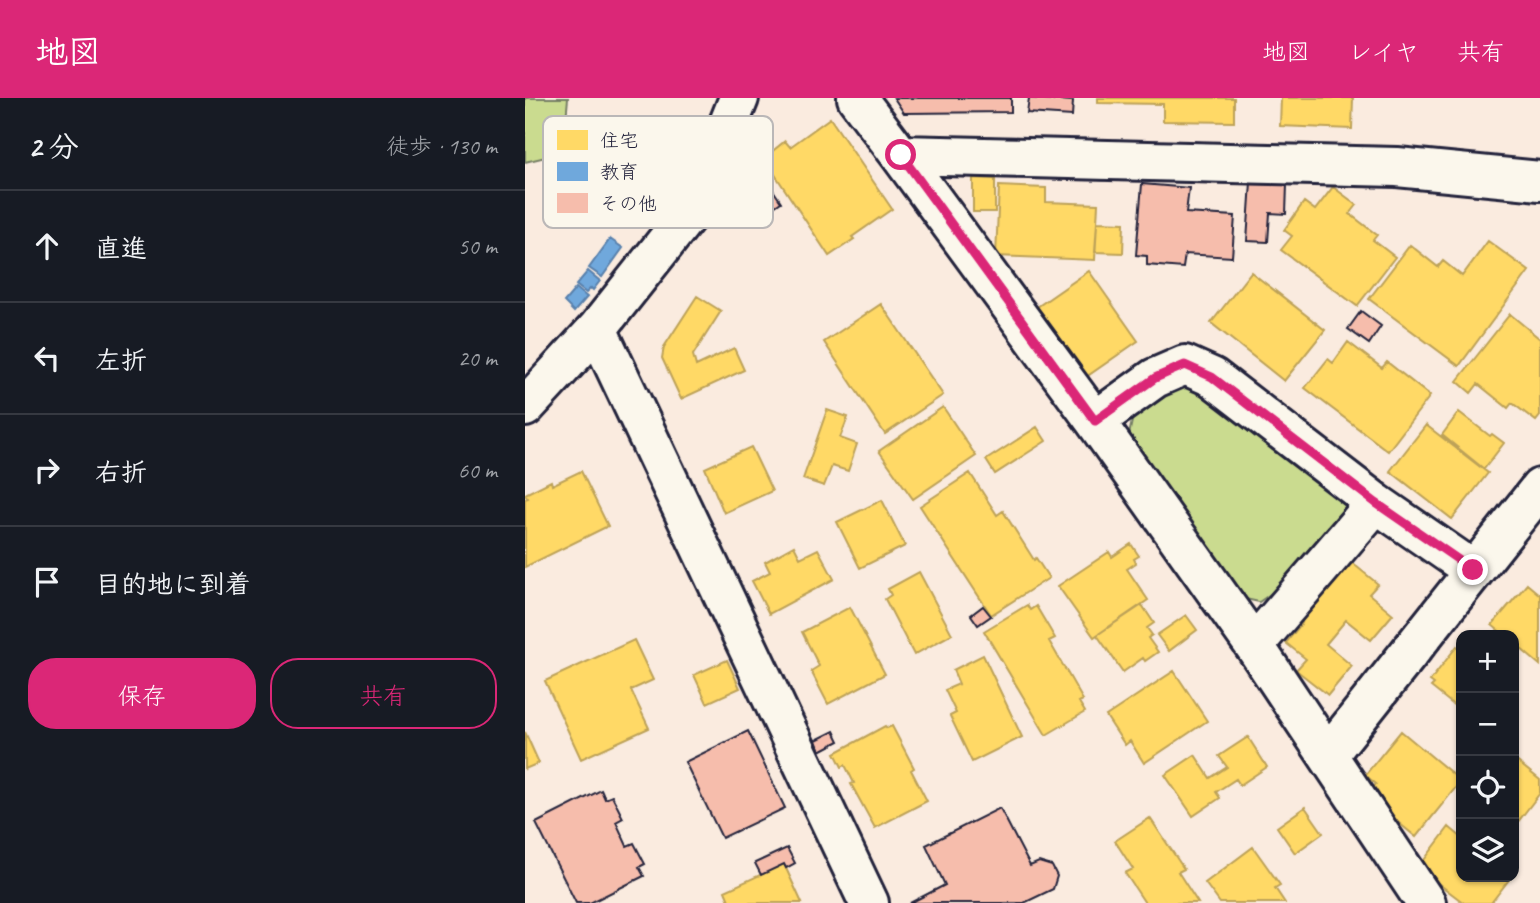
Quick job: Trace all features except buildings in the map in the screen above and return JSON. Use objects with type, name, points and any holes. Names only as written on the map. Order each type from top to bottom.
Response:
[{"type":"street","points":[[732,116],[739,98]]},
{"type":"street","points":[[857,98],[1095,421],[1254,645],[1426,903]]},
{"type":"street","points":[[901,155],[1397,167],[1540,181]]},
{"type":"street","points":[[525,407],[597,329],[677,228]]},
{"type":"street","points":[[597,329],[869,903]]},
{"type":"street","points":[[1095,421],[1155,378],[1185,365],[1212,377],[1376,503],[1473,570]]},
{"type":"street","points":[[1328,755],[1540,488]]},
{"type":"street","points":[[1254,645],[1376,503]]},
{"type":"green space","points":[[525,98],[568,98],[566,116],[543,116],[543,158],[525,162]]},
{"type":"green space","points":[[1176,387],[1196,387],[1358,503],[1276,590],[1259,602],[1241,598],[1129,435],[1133,416]]},
{"type":"route","points":[[901,155],[1095,421],[1155,378],[1185,365],[1212,377],[1376,503],[1473,570]]}]
